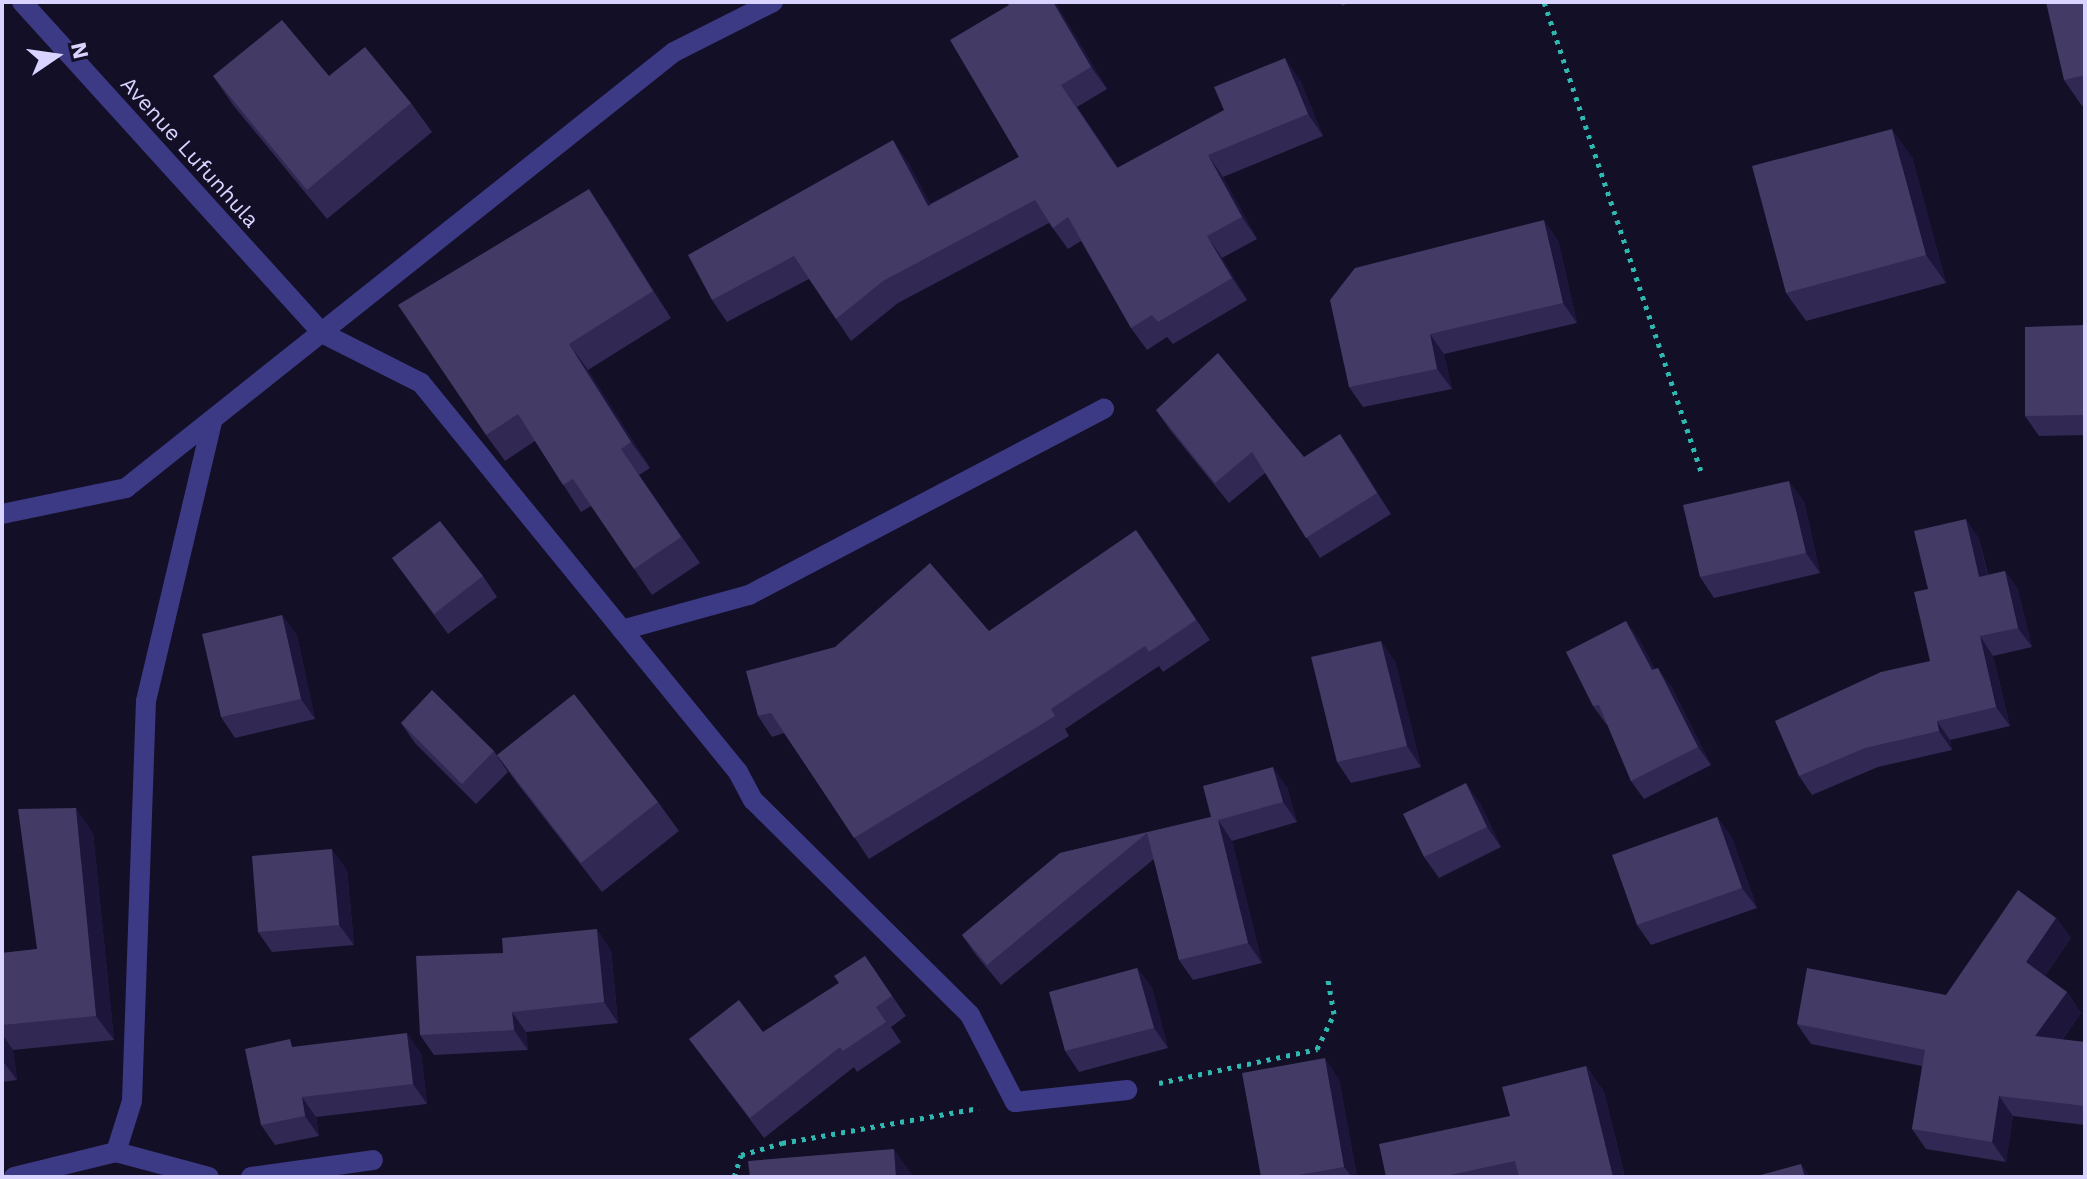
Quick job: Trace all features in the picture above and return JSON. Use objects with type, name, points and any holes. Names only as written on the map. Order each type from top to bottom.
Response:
[{"type":"street","name":"Avenue Lufunhula","points":[[22,2],[322,333]]},
{"type":"street","points":[[2,514],[126,488],[674,52],[773,2]]},
{"type":"street","points":[[322,333],[421,383],[738,772],[753,800],[970,1015],[1015,1102],[1127,1090]]},
{"type":"street","points":[[622,630],[749,595],[1104,409]]},
{"type":"street","points":[[116,1152],[132,1101],[146,701],[212,422]]},
{"type":"street","points":[[14,1177],[116,1152],[209,1177]]},
{"type":"street","points":[[251,1177],[373,1160]]},
{"type":"path","points":[[1544,2],[1701,472]]},
{"type":"path","points":[[1127,1090],[1317,1049],[1334,1014],[1328,980]]},
{"type":"path","points":[[734,1177],[741,1155],[782,1143],[1015,1102]]},
{"type":"building","points":[[1007,2],[1053,2],[1091,67],[1061,85],[1117,168],[1224,110],[1214,87],[1285,58],[1308,114],[1208,155],[1242,217],[1207,236],[1232,278],[1158,322],[1152,315],[1131,328],[1068,217],[1053,228],[1035,200],[883,281],[836,319],[794,256],[712,300],[688,255],[893,140],[928,206],[1019,157],[950,40],[1009,5]]},
{"type":"building","points":[[2046,2],[2085,2],[2085,75],[2064,80]]},
{"type":"building","points":[[282,20],[329,76],[365,47],[411,103],[307,190],[213,76]]},
{"type":"building","points":[[1892,129],[1926,255],[1786,293],[1752,166]]},
{"type":"building","points":[[589,189],[653,291],[569,344],[631,442],[621,449],[681,537],[634,569],[573,479],[563,485],[518,414],[486,435],[398,305]]},
{"type":"building","points":[[1544,220],[1563,303],[1430,334],[1437,369],[1349,387],[1330,300],[1355,268]]},
{"type":"building","points":[[2085,325],[2085,415],[2025,416],[2025,327]]},
{"type":"building","points":[[1218,353],[1304,457],[1340,434],[1377,493],[1306,538],[1252,452],[1215,483],[1156,410]]},
{"type":"building","points":[[1789,481],[1806,553],[1700,577],[1683,505]]},
{"type":"building","points":[[1966,519],[1979,577],[2005,571],[2018,628],[1980,636],[1996,707],[1937,721],[1939,731],[1865,748],[1799,776],[1775,721],[1881,672],[1930,661],[1914,592],[1928,589],[1914,531]]},
{"type":"building","points":[[440,521],[483,576],[434,614],[392,558]]},
{"type":"building","points":[[1136,530],[1196,620],[1149,652],[1145,646],[1051,709],[1055,716],[854,838],[771,713],[758,716],[746,671],[835,647],[930,563],[989,631]]},
{"type":"building","points":[[282,615],[301,699],[221,717],[202,634]]},
{"type":"building","points":[[1626,621],[1652,670],[1658,668],[1698,747],[1631,781],[1599,705],[1593,706],[1566,652]]},
{"type":"building","points":[[1381,641],[1407,746],[1337,762],[1311,657]]},
{"type":"building","points":[[432,690],[494,751],[462,784],[401,723]]},
{"type":"building","points":[[574,694],[658,802],[581,863],[497,755]]},
{"type":"building","points":[[1273,767],[1283,802],[1218,820],[1248,943],[1179,960],[1147,833],[987,965],[962,935],[1060,853],[1211,817],[1203,786]]},
{"type":"building","points":[[1466,783],[1487,827],[1424,857],[1403,814]]},
{"type":"building","points":[[76,808],[96,1016],[2,1025],[2,953],[37,949],[18,809]]},
{"type":"building","points":[[1717,817],[1742,888],[1637,925],[1612,855]]},
{"type":"building","points":[[332,849],[339,925],[258,932],[252,856]]},
{"type":"building","points":[[2018,890],[2056,918],[2026,962],[2067,992],[2035,1036],[2085,1042],[2085,1106],[1999,1096],[1992,1142],[1912,1129],[1925,1050],[1797,1024],[1807,968],[1946,995]]},
{"type":"building","points":[[597,929],[604,1002],[512,1012],[514,1030],[420,1035],[416,956],[503,953],[502,938]]},
{"type":"building","points":[[865,956],[892,996],[876,1007],[886,1022],[843,1051],[840,1047],[750,1118],[689,1039],[739,1000],[763,1032],[839,983],[834,976]]},
{"type":"building","points":[[1137,968],[1154,1028],[1065,1051],[1049,992]]},
{"type":"building","points":[[407,1033],[413,1084],[302,1097],[305,1116],[261,1125],[245,1049],[290,1039],[292,1047]]},
{"type":"building","points":[[1325,1058],[1344,1167],[1287,1177],[1261,1177],[1242,1073]]},
{"type":"building","points":[[1586,1066],[1613,1177],[1519,1177],[1515,1161],[1441,1177],[1386,1177],[1379,1144],[1510,1116],[1502,1087]]},
{"type":"building","points":[[894,1149],[896,1177],[750,1177],[748,1161]]},
{"type":"building","points":[[1801,1164],[1805,1177],[1753,1177]]}]
